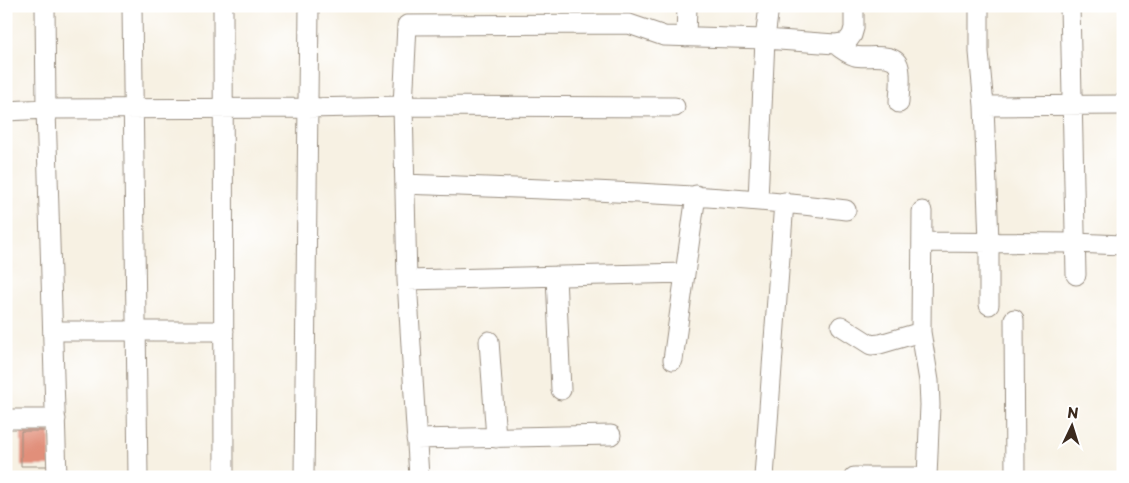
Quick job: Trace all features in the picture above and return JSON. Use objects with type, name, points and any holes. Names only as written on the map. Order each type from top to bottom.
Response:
[{"type":"street","points":[[45,6],[46,109],[57,477]]},
{"type":"street","points":[[132,6],[138,477]]},
{"type":"street","points":[[224,6],[224,477]]},
{"type":"street","points":[[304,477],[308,6]]},
{"type":"street","points":[[686,6],[686,36]]},
{"type":"street","points":[[758,200],[768,6]]},
{"type":"street","points":[[419,477],[407,280],[403,106],[407,26],[628,24],[664,36],[765,39],[835,44],[847,42],[852,35],[854,6]]},
{"type":"street","points":[[979,6],[979,52],[984,106],[989,305]]},
{"type":"street","points":[[1070,6],[1076,275]]},
{"type":"street","points":[[835,44],[849,54],[858,57],[890,58],[896,62],[899,67],[899,103]]},
{"type":"street","points":[[984,106],[1123,105]]},
{"type":"street","points":[[6,111],[403,106],[675,107]]},
{"type":"street","points":[[405,184],[696,195],[784,202],[846,210]]},
{"type":"street","points":[[673,360],[696,195]]},
{"type":"street","points":[[764,477],[784,202]]},
{"type":"street","points":[[922,211],[921,332],[929,381],[930,406],[926,477]]},
{"type":"street","points":[[922,242],[1123,245]]},
{"type":"street","points":[[407,280],[685,273]]},
{"type":"street","points":[[556,276],[561,390]]},
{"type":"street","points":[[1014,319],[1016,477]]},
{"type":"street","points":[[841,326],[870,345],[880,344],[921,332]]},
{"type":"street","points":[[53,332],[224,331]]},
{"type":"street","points":[[489,341],[496,438]]},
{"type":"street","points":[[6,419],[56,419]]},
{"type":"street","points":[[416,439],[610,435]]},
{"type":"street","points":[[854,477],[918,477]]},
{"type":"building","points":[[21,431],[50,431],[50,466],[21,466]]}]
